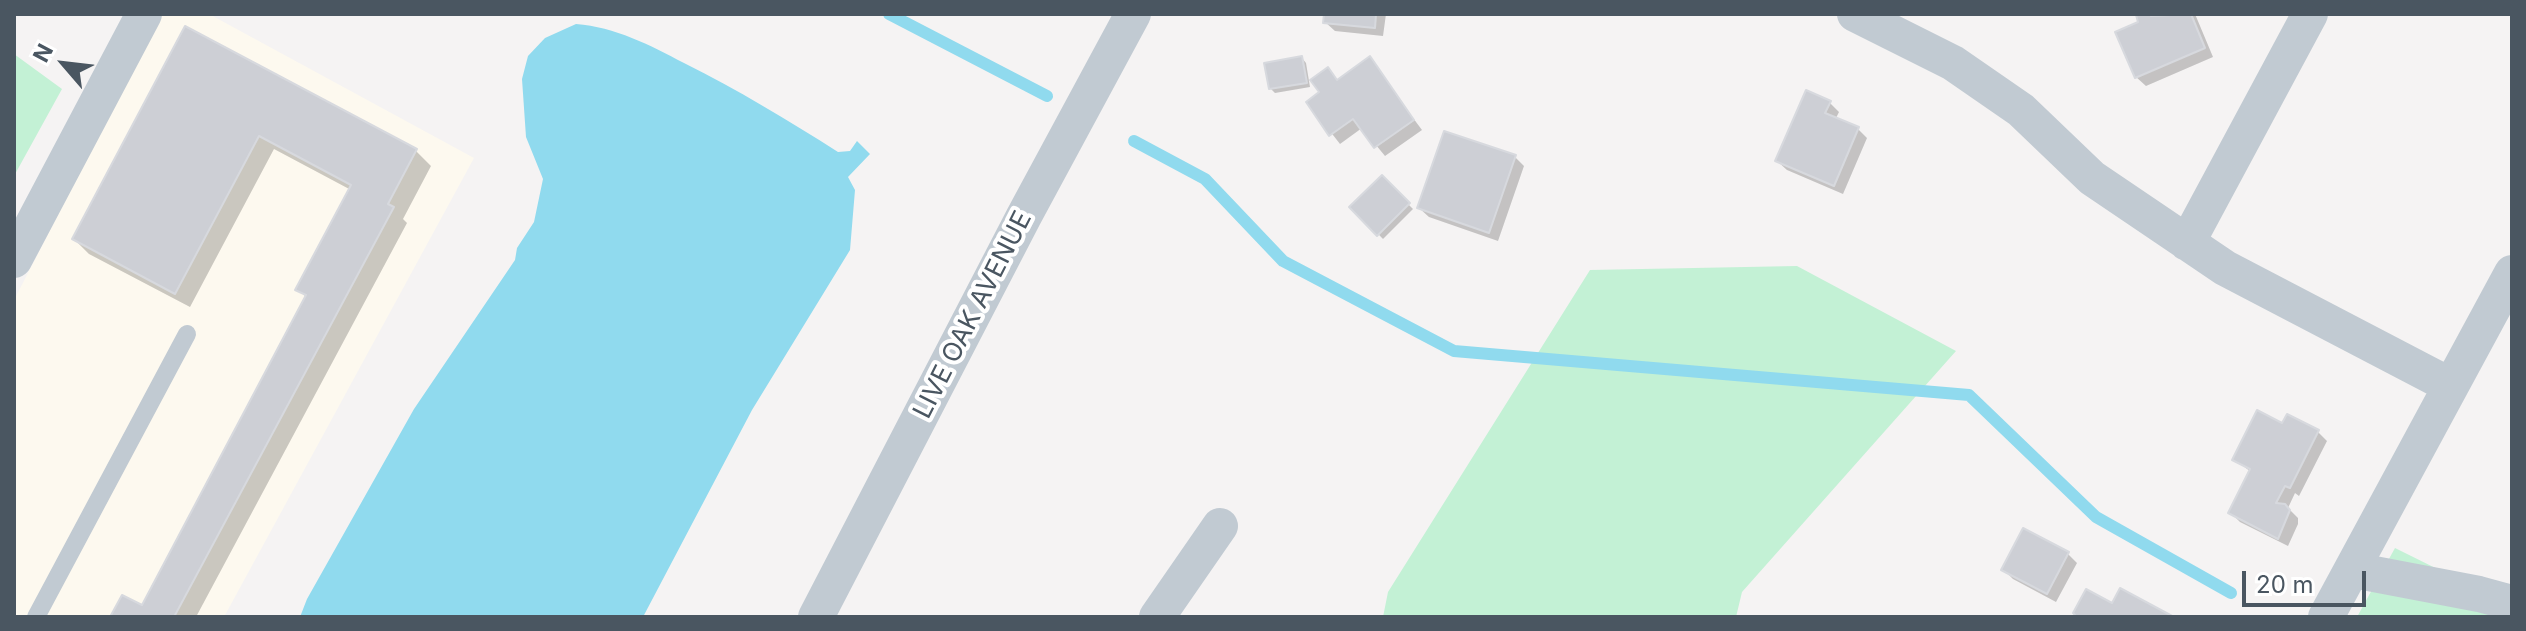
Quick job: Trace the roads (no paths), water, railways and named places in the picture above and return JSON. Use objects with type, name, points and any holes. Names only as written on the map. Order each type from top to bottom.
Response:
[{"type":"street","points":[[14,260],[144,14]]},
{"type":"street","name":"LIVE OAK AVENUE","points":[[816,617],[1024,216],[1133,14]]},
{"type":"street","points":[[1855,14],[1953,63],[2021,110],[2092,178],[2225,268],[2451,386]]},
{"type":"street","points":[[2187,243],[2310,14]]},
{"type":"street","points":[[2326,617],[2512,273]]},
{"type":"street","points":[[1157,617],[1220,526]]},
{"type":"street","points":[[2353,570],[2512,603]]},
{"type":"lane","points":[[36,617],[187,334]]},
{"type":"water","points":[[576,24],[618,33],[658,50],[782,117],[838,152],[850,151],[857,141],[870,154],[848,177],[855,190],[850,250],[752,410],[643,617],[300,617],[307,599],[414,409],[515,260],[517,248],[534,222],[543,179],[526,137],[522,79],[528,56],[545,38]]},
{"type":"waterway","points":[[889,14],[1047,96]]},
{"type":"waterway","points":[[1134,141],[1205,179],[1283,261],[1454,351],[1969,395],[2096,517],[2231,593]]}]
